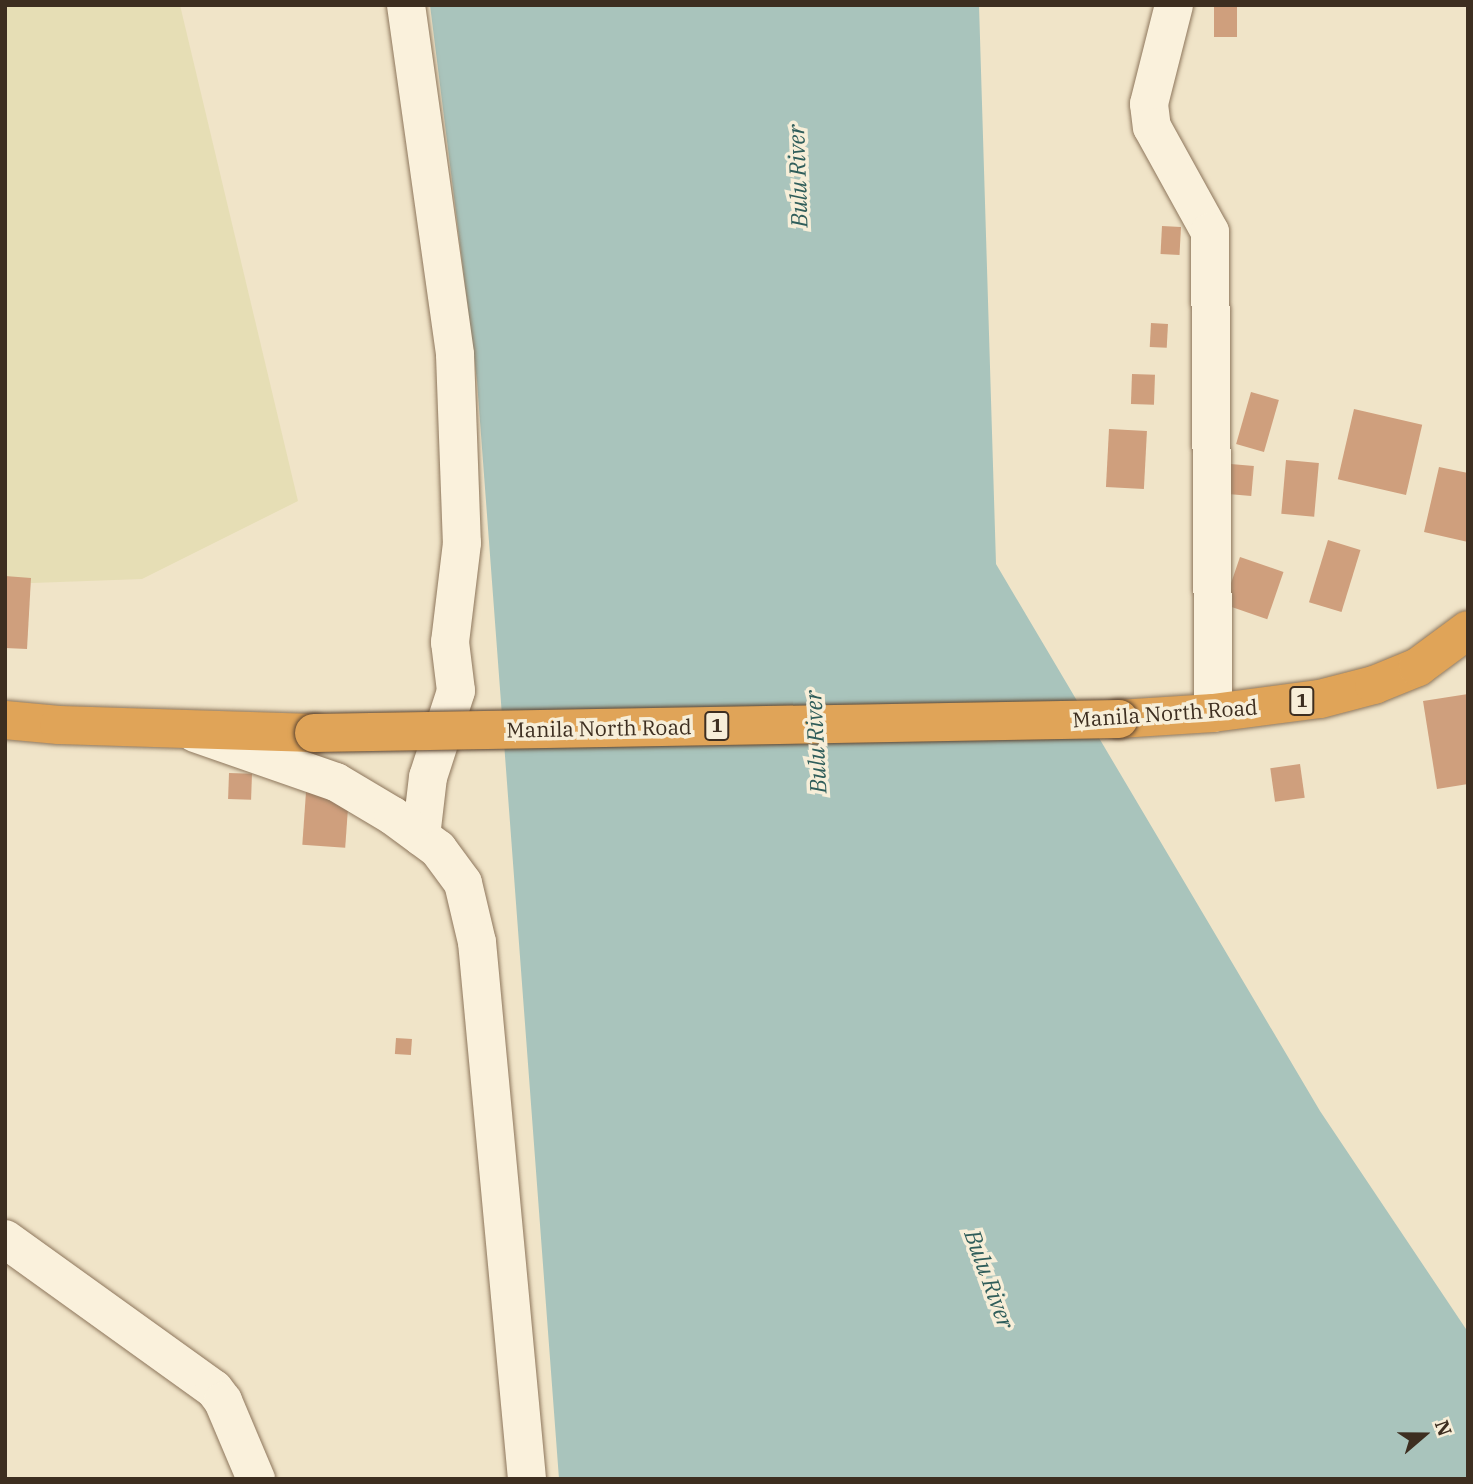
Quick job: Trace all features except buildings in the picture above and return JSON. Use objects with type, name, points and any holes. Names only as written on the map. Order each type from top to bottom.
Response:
[{"type":"highway","name":"Manila North Road","points":[[5,720],[59,725],[314,733],[1119,719],[1213,713],[1320,699],[1374,685],[1418,667],[1468,630]]},
{"type":"street","points":[[406,5],[455,355],[462,543],[450,642],[456,691],[428,777],[421,837]]},
{"type":"street","points":[[1174,5],[1149,104],[1152,127],[1210,232],[1213,713]]},
{"type":"street","points":[[183,729],[336,782],[393,816],[438,849],[463,883],[477,942],[527,1479]]},
{"type":"street","points":[[5,1239],[214,1390],[223,1401],[256,1479]]},
{"type":"shaded area","points":[[5,5],[180,5],[298,501],[142,579],[5,584]]},
{"type":"water","name":"Bulu River","points":[[430,5],[979,5],[996,564],[1320,1111],[1468,1332],[1468,1479],[559,1479],[477,381]]}]
